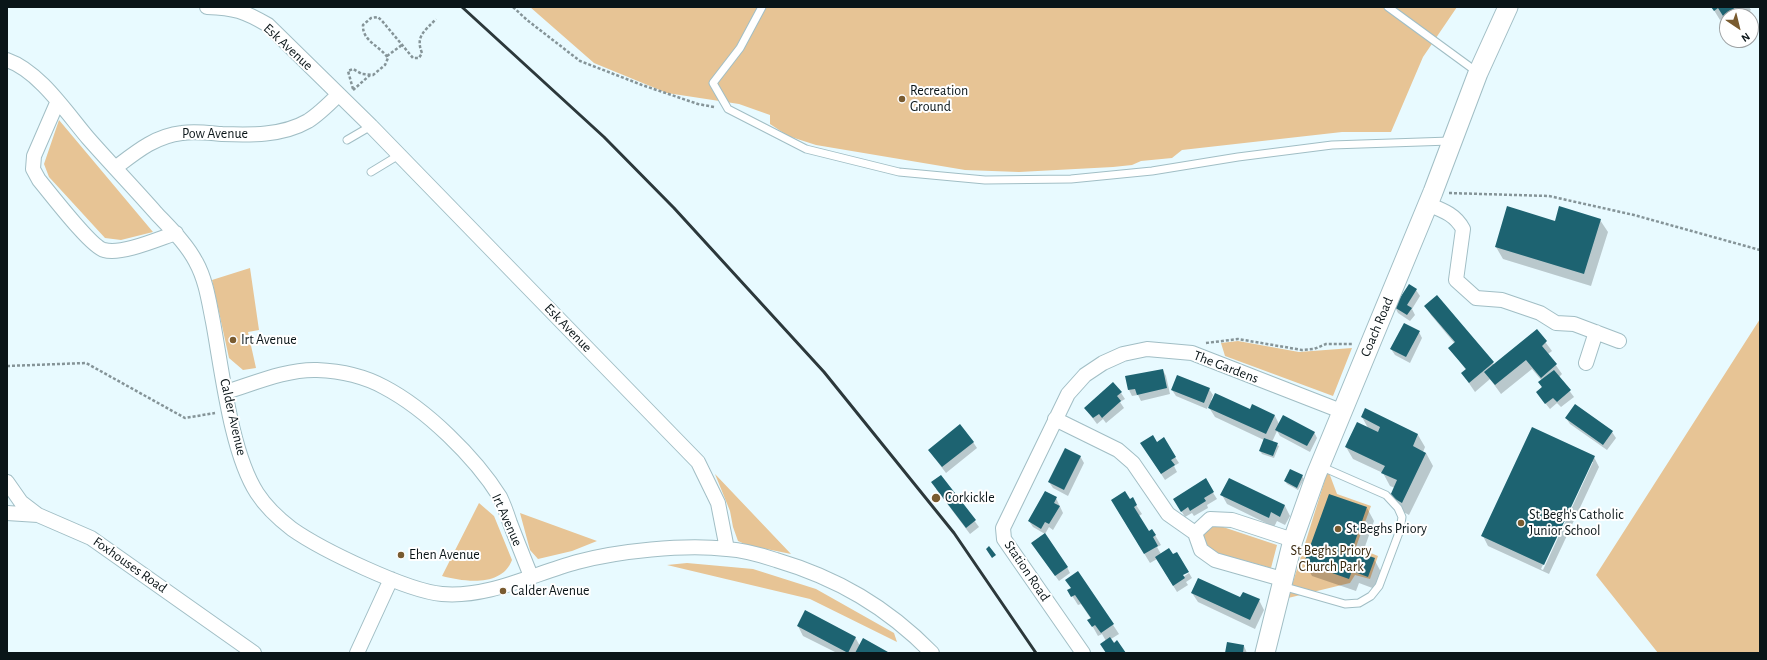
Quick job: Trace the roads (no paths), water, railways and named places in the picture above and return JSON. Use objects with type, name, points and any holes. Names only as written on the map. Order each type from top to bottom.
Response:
[{"type":"street","name":"Esk Avenue","points":[[207,7],[232,8],[250,14],[268,25],[372,127],[698,462],[718,503],[727,549]]},
{"type":"street","name":"Coach Road","points":[[1265,653],[1293,540],[1320,466],[1341,411],[1430,198],[1478,73],[1508,7]]},
{"type":"street","name":"Calder Avenue","points":[[7,60],[28,71],[41,83],[115,168],[176,234],[197,263],[204,283],[239,450],[247,472],[256,492],[272,512],[312,542],[391,578],[439,594],[465,594],[490,589],[578,562],[618,554],[687,548],[727,549],[759,555],[791,565],[828,579],[858,594],[889,615],[918,639],[932,653]]},
{"type":"street","name":"Pow Avenue","points":[[115,168],[150,142],[182,133],[246,135],[271,133],[307,121],[338,95]]},
{"type":"street","points":[[57,102],[34,156],[33,169],[39,180],[92,241],[103,250],[117,251],[176,234]]},
{"type":"street","points":[[1430,198],[1452,215],[1463,229],[1456,280],[1476,298],[1502,300],[1540,313],[1556,323],[1574,324],[1619,341]]},
{"type":"street","points":[[1586,363],[1596,332]]},
{"type":"street","name":"The Gardens","points":[[1055,419],[1068,394],[1085,375],[1103,363],[1123,354],[1148,349],[1174,350],[1201,356],[1341,411]]},
{"type":"street","name":"Irt Avenue","points":[[226,392],[288,373],[316,370],[349,373],[384,386],[413,406],[440,429],[483,473],[500,499],[531,576]]},
{"type":"street","points":[[1055,419],[1118,450],[1133,463],[1168,514],[1195,533],[1201,550],[1215,560],[1282,583]]},
{"type":"street","name":"Station Road","points":[[1055,419],[1003,528],[1004,539],[1083,653]]},
{"type":"street","name":"Foxhouses Road","points":[[7,482],[22,502],[38,514],[92,538],[254,653]]},
{"type":"street","points":[[7,513],[38,514]]},
{"type":"street","points":[[1195,533],[1210,519],[1232,520],[1293,540]]},
{"type":"street","points":[[357,653],[391,578]]},
{"type":"lane","points":[[762,7],[740,48],[714,83],[728,109],[806,149],[899,172],[985,180],[1079,178],[1152,171],[1238,156],[1332,145],[1451,141]]},
{"type":"lane","points":[[1388,7],[1478,73]]},
{"type":"lane","points":[[347,140],[372,127]]},
{"type":"lane","points":[[371,172],[399,155]]},
{"type":"lane","points":[[1282,583],[1345,604],[1360,604],[1372,596],[1379,586],[1400,530],[1402,517],[1398,508],[1386,495],[1320,466]]},
{"type":"railway","points":[[462,7],[604,137],[674,208],[824,372],[954,533],[1036,653]]},
{"type":"place","name":"Recreation Ground","points":[[902,99]]},
{"type":"place","name":"Irt Avenue","points":[[233,340]]},
{"type":"place","name":"Corkickle","points":[[936,498]]},
{"type":"place","name":"St Begh's Catholic Junior School","points":[[1521,523]]},
{"type":"place","name":"St Beghs Priory","points":[[1338,529]]},
{"type":"place","name":"Ehen Avenue","points":[[401,555]]},
{"type":"place","name":"Calder Avenue","points":[[503,591]]},
{"type":"park label","name":"St Beghs Priory Church Park","points":[[1331,560]]}]
